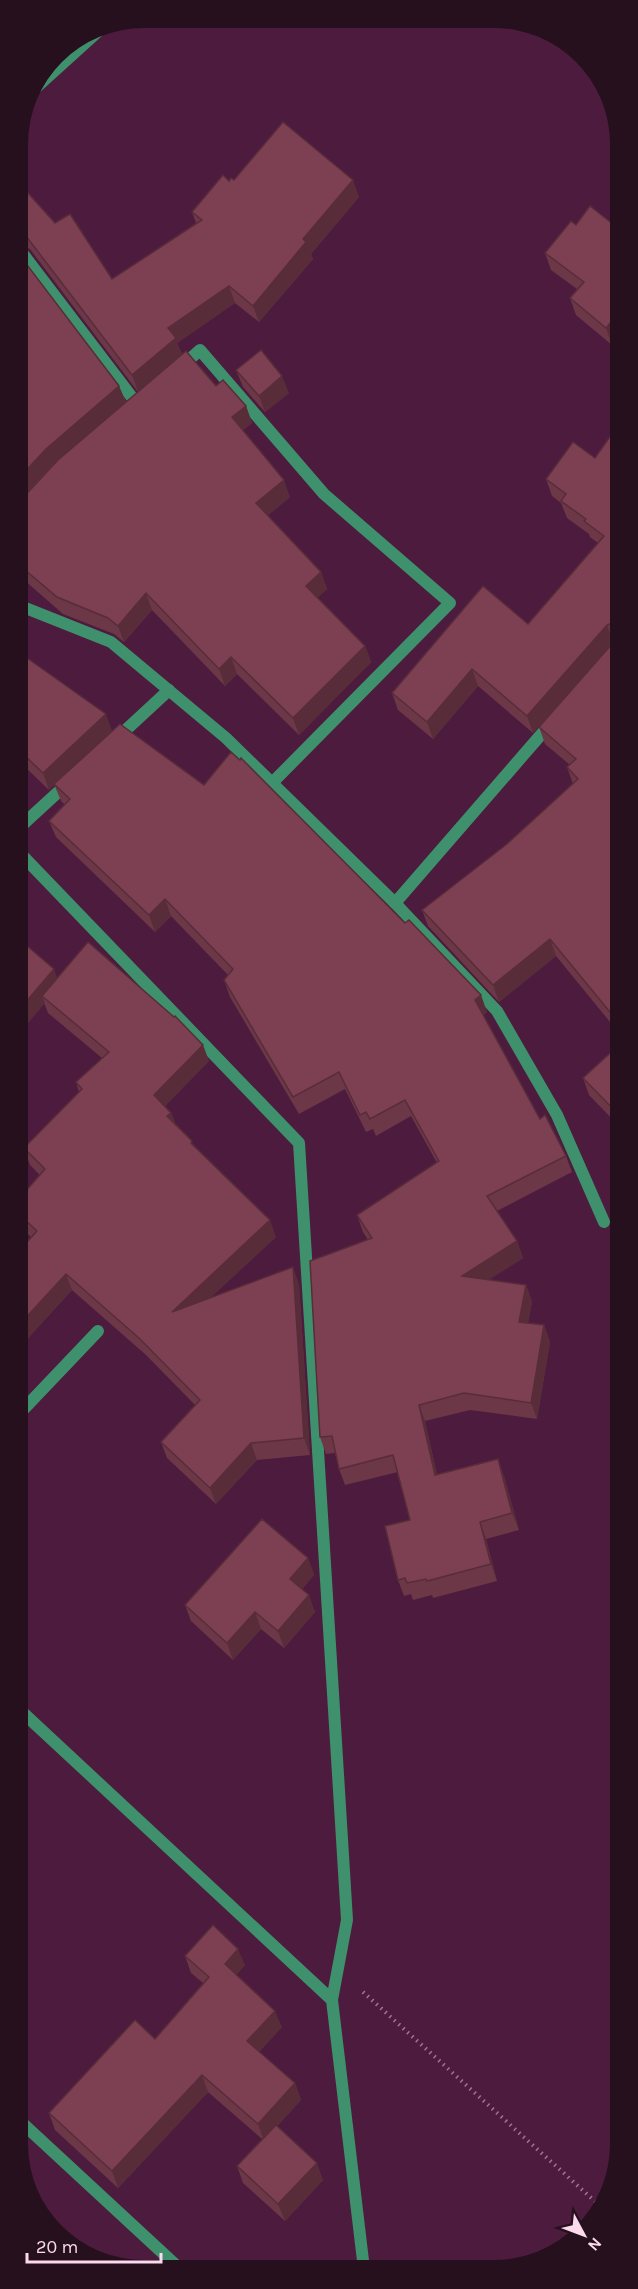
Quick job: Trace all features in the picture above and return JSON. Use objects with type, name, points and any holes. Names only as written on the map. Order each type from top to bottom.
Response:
[{"type":"street","points":[[62,64],[75,52]]},
{"type":"street","points":[[29,262],[137,404]]},
{"type":"street","points":[[173,373],[200,350],[324,494],[450,603],[272,783]]},
{"type":"street","points":[[29,609],[111,642],[226,738],[395,903],[497,1011],[557,1115],[604,1222]]},
{"type":"street","points":[[102,752],[169,690]]},
{"type":"street","points":[[395,903],[564,709]]},
{"type":"street","points":[[29,819],[77,775]]},
{"type":"street","points":[[29,862],[299,1143],[346,1920],[332,2000],[363,2260]]},
{"type":"street","points":[[28,1404],[98,1331]]},
{"type":"street","points":[[28,1718],[332,2000]]},
{"type":"street","points":[[28,2128],[170,2260]]},
{"type":"path","points":[[338,1970],[595,2201]]},
{"type":"building","points":[[283,122],[353,180],[303,239],[306,242],[253,306],[229,286],[168,328],[176,338],[132,375],[29,240],[29,194],[55,223],[70,214],[112,279],[202,220],[192,212],[223,175],[229,181],[231,178],[234,180]]},
{"type":"building","points":[[590,206],[610,222],[610,323],[606,328],[570,298],[584,282],[545,253],[571,221],[576,225]]},
{"type":"building","points":[[29,267],[119,386],[46,449],[29,467]]},
{"type":"building","points":[[261,350],[282,376],[259,396],[236,370]]},
{"type":"building","points":[[186,351],[216,386],[223,380],[246,406],[232,417],[284,480],[256,503],[321,572],[306,586],[365,646],[293,718],[231,657],[219,669],[146,593],[118,626],[108,618],[57,597],[29,573],[29,491],[58,460]]},
{"type":"building","points":[[610,437],[610,624],[527,716],[472,669],[427,722],[392,693],[483,586],[528,624],[604,536],[584,521],[586,519],[561,501],[566,494],[546,479],[573,442],[595,458]]},
{"type":"building","points":[[610,647],[610,1012],[550,939],[493,985],[422,910],[507,844],[578,779],[567,767],[576,759],[539,727]]},
{"type":"building","points":[[29,659],[106,714],[43,773],[29,759]]},
{"type":"building","points":[[120,724],[204,785],[231,752],[240,760],[241,758],[405,923],[409,920],[481,995],[475,1000],[540,1119],[545,1115],[566,1156],[487,1196],[517,1241],[462,1276],[526,1285],[519,1322],[544,1325],[531,1403],[464,1393],[419,1405],[435,1475],[498,1459],[512,1513],[480,1522],[491,1564],[427,1581],[426,1579],[407,1583],[405,1578],[398,1580],[385,1526],[410,1520],[393,1455],[339,1469],[332,1436],[320,1437],[310,1261],[372,1238],[357,1215],[439,1161],[405,1100],[370,1119],[366,1112],[360,1115],[339,1072],[293,1097],[224,980],[233,969],[165,899],[149,915],[49,821],[70,799],[54,784]]},
{"type":"building","points":[[88,942],[175,1016],[203,1045],[154,1095],[171,1113],[167,1116],[192,1141],[191,1143],[270,1220],[172,1312],[293,1267],[304,1438],[251,1443],[210,1488],[161,1442],[200,1400],[140,1339],[66,1274],[28,1315],[28,1240],[37,1231],[28,1223],[28,1188],[45,1169],[28,1152],[28,1143],[82,1089],[76,1082],[109,1052],[42,996]]},
{"type":"building","points":[[29,947],[54,969],[29,999]]},
{"type":"building","points":[[610,1054],[610,1105],[583,1078]]},
{"type":"building","points":[[262,1519],[308,1558],[290,1579],[309,1595],[278,1631],[255,1612],[227,1643],[185,1605]]},
{"type":"building","points":[[213,1925],[238,1949],[225,1964],[275,2011],[247,2041],[295,2083],[258,2124],[202,2075],[112,2171],[49,2113],[135,2020],[155,2039],[209,1977],[185,1956]]},
{"type":"building","points":[[276,2125],[317,2163],[278,2204],[237,2166]]}]
